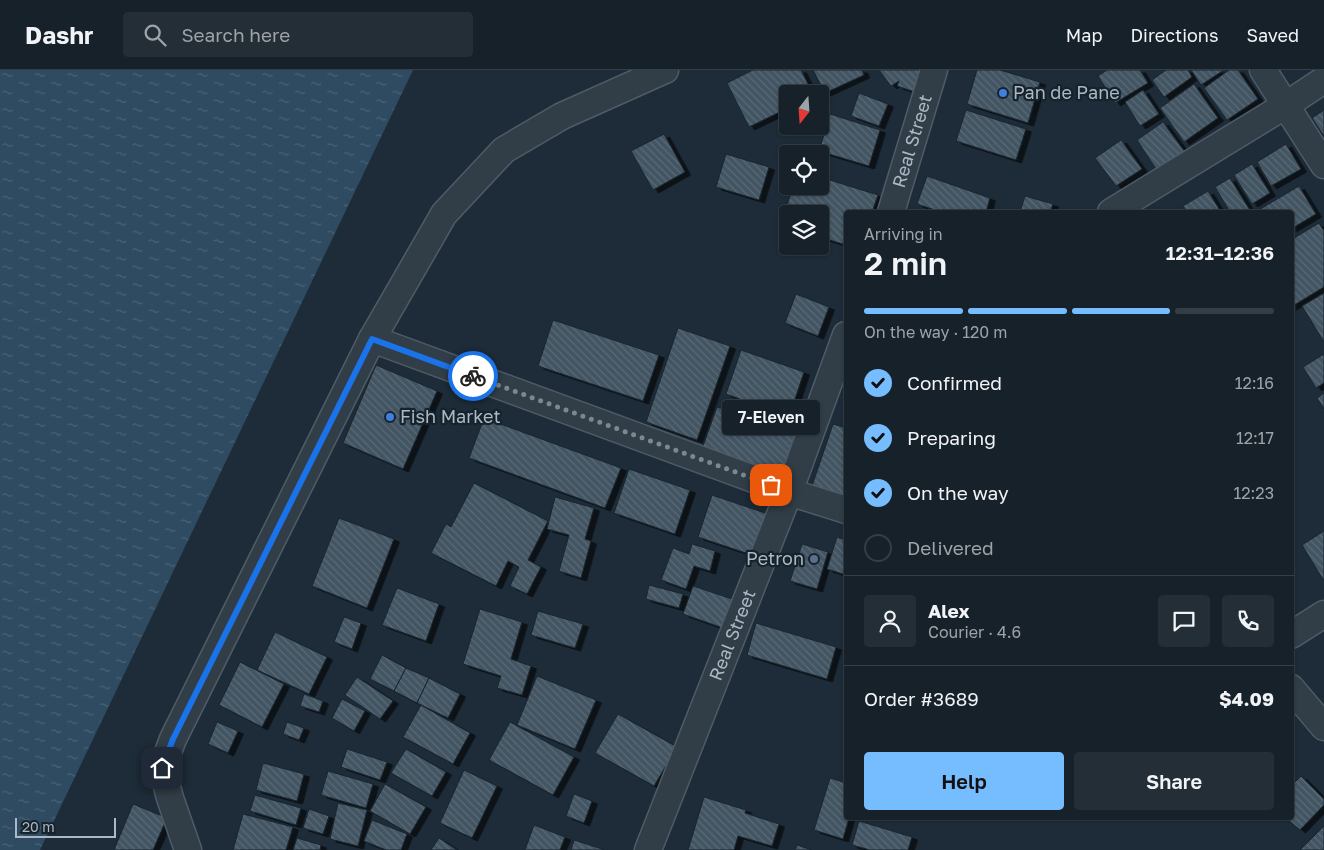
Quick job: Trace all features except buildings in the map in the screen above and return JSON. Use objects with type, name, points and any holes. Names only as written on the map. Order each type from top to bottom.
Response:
[{"type":"street","points":[[188,850],[162,768],[167,753],[372,339],[444,214],[504,150],[562,116],[665,70]]},
{"type":"street","name":"Real Street","points":[[892,210],[934,70]]},
{"type":"street","points":[[1263,70],[1324,165]]},
{"type":"street","points":[[1114,210],[1324,80]]},
{"type":"street","points":[[372,339],[789,492],[844,509]]},
{"type":"street","name":"Real Street","points":[[648,850],[789,492],[844,341]]},
{"type":"street","points":[[1294,633],[1324,614]]},
{"type":"street","points":[[1294,692],[1324,727]]},
{"type":"water","points":[[0,70],[413,70],[40,850],[0,850]]},
{"type":"way so far","points":[[473,376],[771,485]]},
{"type":"place","name":"Pan de Pane","points":[[1003,93]]},
{"type":"place","name":"Fish Market","points":[[390,417]]},
{"type":"place","name":"7-Eleven","points":[[771,485]]},
{"type":"place","name":"Petron","points":[[814,559]]},
{"type":"route","points":[[162,768],[173,739],[372,339],[473,376]]}]
